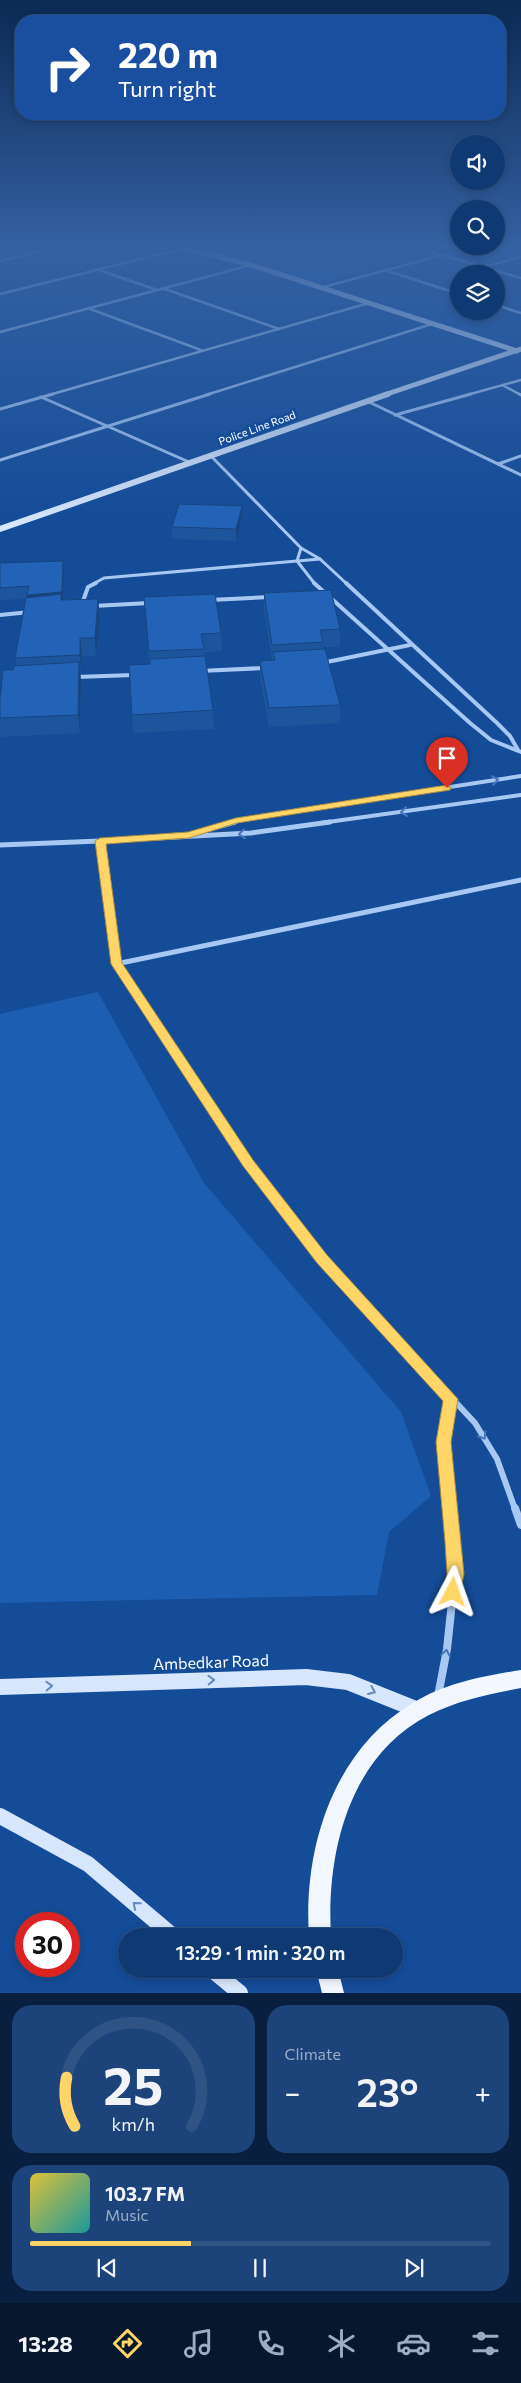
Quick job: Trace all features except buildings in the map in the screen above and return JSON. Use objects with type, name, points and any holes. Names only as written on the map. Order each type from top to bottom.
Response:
[{"type":"main road","points":[[479,338],[519,350]]},
{"type":"main road","name":"Police Line Road","points":[[0,529],[366,400],[519,350]]},
{"type":"main road","name":"Ambedkar Road","points":[[0,1687],[306,1677],[348,1682],[418,1710]]},
{"type":"main road","points":[[319,1928],[317,1916],[325,1847],[338,1806],[354,1772],[375,1746],[418,1710],[438,1700],[463,1690],[521,1679]]},
{"type":"main road","points":[[0,1816],[88,1864],[164,1928]]},
{"type":"main road","points":[[222,1978],[240,1993]]},
{"type":"main road","points":[[329,1978],[333,1993]]},
{"type":"street","points":[[168,338],[202,351]]},
{"type":"street","points":[[0,409],[247,338]]},
{"type":"street","points":[[0,460],[387,338]]},
{"type":"street","points":[[395,415],[521,380]]},
{"type":"street","points":[[502,385],[521,395]]},
{"type":"street","points":[[40,397],[189,462]]},
{"type":"street","points":[[366,400],[521,475]]},
{"type":"street","points":[[210,455],[301,548],[320,559],[410,645],[498,723],[510,736],[519,751]]},
{"type":"street","points":[[497,464],[521,456]]},
{"type":"street","points":[[297,562],[301,548]]},
{"type":"street","points":[[151,603],[81,606],[88,587],[104,578],[320,559]]},
{"type":"street","points":[[297,562],[316,585],[491,740],[519,751]]},
{"type":"street","points":[[200,600],[275,596]]},
{"type":"street","points":[[0,615],[36,611]]},
{"type":"street","points":[[314,664],[410,645]]},
{"type":"street","points":[[196,672],[275,667]]},
{"type":"street","points":[[69,678],[137,674]]},
{"type":"street","points":[[189,835],[212,827],[261,816],[521,776]]},
{"type":"street","points":[[0,845],[251,833],[521,795]]},
{"type":"street","points":[[100,841],[116,964],[248,1163],[322,1259],[475,1423],[497,1459],[521,1526]]},
{"type":"street","points":[[116,964],[521,880]]},
{"type":"street","points":[[438,1700],[448,1648],[455,1574],[443,1442],[451,1399]]},
{"type":"shaded area","points":[[98,992],[204,1183],[401,1412],[431,1496],[389,1532],[377,1595],[0,1603],[0,1014]]},
{"type":"route","points":[[447,788],[236,820],[189,835],[100,841],[116,964],[248,1163],[322,1259],[451,1399],[443,1442],[453,1542],[455,1574],[453,1592]]}]
